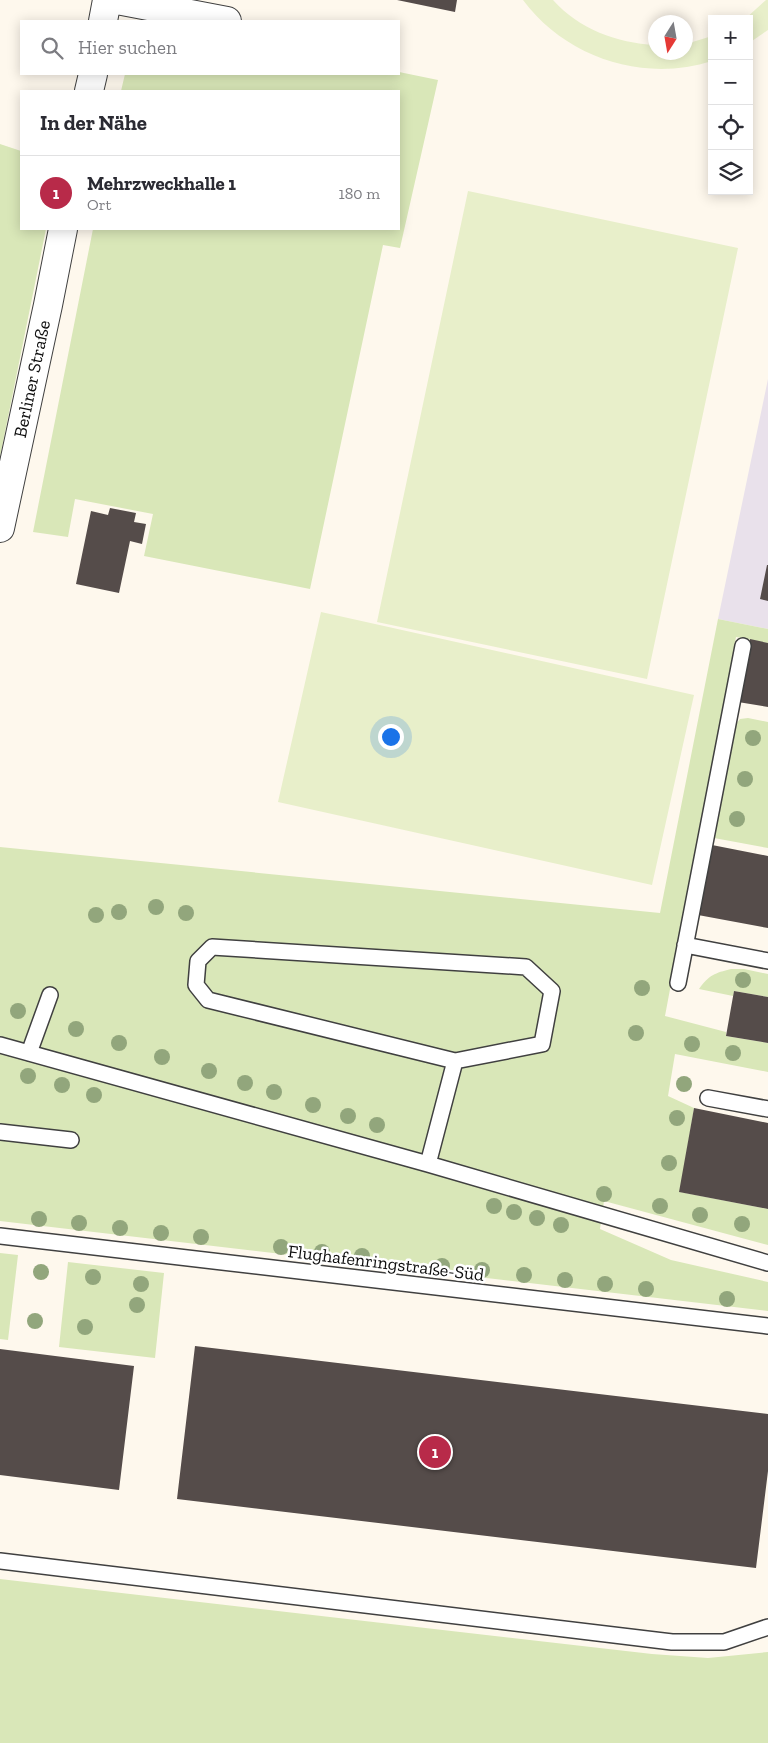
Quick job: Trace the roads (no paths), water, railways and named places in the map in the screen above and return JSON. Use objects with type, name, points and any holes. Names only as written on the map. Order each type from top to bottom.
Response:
[{"type":"street","points":[[103,20],[107,0]]},
{"type":"street","points":[[117,0],[222,20]]},
{"type":"street","points":[[89,90],[92,75]]},
{"type":"street","name":"Berliner Straße","points":[[0,528],[63,230]]},
{"type":"lane","points":[[678,983],[743,646]]},
{"type":"lane","points":[[685,945],[768,961]]},
{"type":"lane","points":[[212,947],[526,967],[552,991],[542,1044],[455,1062],[208,1000],[196,985],[198,961],[212,947]]},
{"type":"lane","points":[[29,1053],[50,995]]},
{"type":"lane","points":[[0,1044],[428,1164],[768,1263]]},
{"type":"lane","points":[[428,1164],[455,1062]]},
{"type":"lane","points":[[708,1098],[768,1109]]},
{"type":"lane","points":[[0,1132],[72,1140]]},
{"type":"lane","name":"Flughafenringstraße-Süd","points":[[0,1236],[768,1326]]},
{"type":"lane","points":[[0,1561],[672,1642],[724,1642],[768,1627]]},
{"type":"place","name":"Mehrzweckhalle 1","points":[[435,1452]]}]
